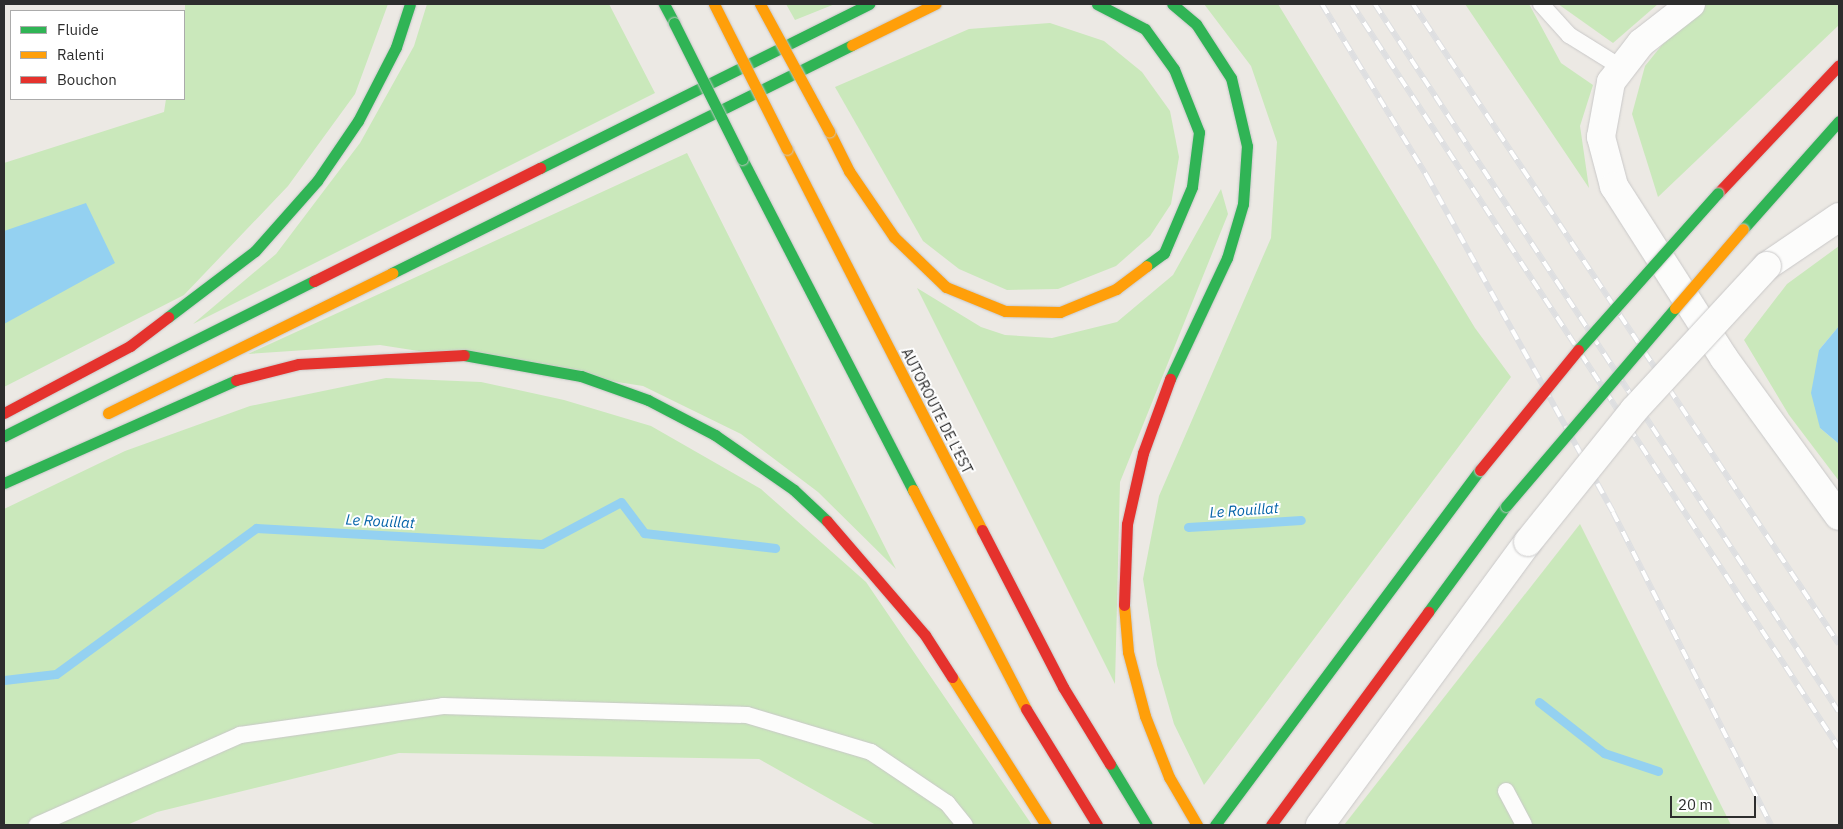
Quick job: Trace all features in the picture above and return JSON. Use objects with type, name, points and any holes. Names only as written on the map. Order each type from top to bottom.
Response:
[{"type":"main road","points":[[4,413],[130,346],[255,251],[317,182],[358,121],[396,47],[410,4]]},
{"type":"main road","points":[[664,4],[1026,711],[1097,825]]},
{"type":"main road","name":"AUTOROUTE DE L’EST","points":[[714,4],[1063,687],[1147,825]]},
{"type":"main road","points":[[760,4],[849,171],[894,237],[946,287],[1005,310],[1060,312],[1116,289],[1164,253],[1192,187],[1199,132],[1174,69],[1145,29],[1097,4]]},
{"type":"main road","points":[[4,436],[869,4]]},
{"type":"main road","points":[[93,420],[936,4]]},
{"type":"main road","points":[[1172,4],[1196,24],[1231,78],[1247,146],[1243,204],[1227,258],[1174,369],[1143,453],[1127,524],[1122,588],[1128,652],[1145,716],[1169,777],[1196,825]]},
{"type":"main road","points":[[1215,825],[1480,470],[1590,336],[1718,193],[1839,65]]},
{"type":"main road","points":[[1271,825],[1506,506],[1743,229],[1839,121]]},
{"type":"main road","points":[[4,483],[200,393],[299,364],[454,353],[581,376],[648,400],[715,435],[794,490],[849,541],[925,635],[1046,825]]},
{"type":"street","points":[[1691,4],[1641,43],[1611,82],[1601,136],[1614,186],[1724,358],[1839,516]]},
{"type":"street","points":[[1320,825],[1528,542],[1634,410],[1767,266],[1839,217]]},
{"type":"lane","points":[[1541,4],[1569,35],[1622,68]]},
{"type":"lane","points":[[37,825],[240,735],[443,706],[747,715],[871,752],[947,803],[965,825]]},
{"type":"lane","points":[[1506,791],[1524,825]]},
{"type":"green space","points":[[185,4],[388,4],[355,94],[288,186],[184,295],[4,387],[4,163],[164,112],[166,100],[185,100]]},
{"type":"green space","points":[[427,4],[609,4],[655,93],[193,324],[276,254],[360,143],[414,46]]},
{"type":"green space","points":[[786,4],[835,4],[795,20]]},
{"type":"green space","points":[[1204,4],[1278,4],[1475,328],[1511,377],[1204,785],[1174,724],[1157,665],[1143,579],[1159,496],[1271,238],[1277,142],[1251,66]]},
{"type":"green space","points":[[1465,4],[1529,4],[1561,63],[1593,85],[1580,126],[1589,188]]},
{"type":"green space","points":[[1558,4],[1658,4],[1613,43]]},
{"type":"green space","points":[[1703,4],[1839,4],[1839,25],[1658,197],[1632,114],[1645,66],[1683,19]]},
{"type":"green space","points":[[1050,23],[1104,41],[1142,72],[1170,111],[1179,157],[1171,204],[1150,236],[1116,266],[1058,289],[1007,290],[959,269],[923,241],[835,87],[969,29]]},
{"type":"green space","points":[[687,153],[896,569],[818,492],[741,434],[643,386],[380,345],[248,354]]},
{"type":"green space","points":[[1221,189],[1228,214],[1120,482],[1115,684],[917,288],[981,327],[1005,335],[1052,338],[1117,322],[1173,275]]},
{"type":"green space","points":[[1839,246],[1839,326],[1819,350],[1820,428],[1839,444],[1839,481],[1789,415],[1744,340],[1787,284]]},
{"type":"green space","points":[[386,378],[481,382],[564,400],[651,426],[761,489],[866,582],[1032,825],[876,825],[759,759],[399,753],[157,812],[127,825],[4,825],[4,509],[125,451],[250,406]]},
{"type":"green space","points":[[1580,524],[1731,825],[1344,825]]},
{"type":"water","points":[[86,203],[115,263],[4,324],[4,231]]},
{"type":"water","points":[[1839,326],[1839,444],[1820,428],[1811,393],[1819,350]]},
{"type":"waterway","name":"Le Rouillat","points":[[4,680],[56,674],[256,528],[542,544],[621,502],[644,533],[775,548]]},
{"type":"waterway","name":"Le Rouillat","points":[[1188,527],[1301,520]]},
{"type":"waterway","name":"Le Rouillat","points":[[1539,702],[1604,753],[1658,771]]},
{"type":"railway","points":[[1322,4],[1427,176],[1613,512],[1771,825]]},
{"type":"railway","points":[[1352,4],[1839,748]]},
{"type":"railway","points":[[1375,4],[1839,712]]},
{"type":"railway","points":[[1413,4],[1839,644]]},
{"type":"traffic: fast","points":[[168,317],[255,251],[317,181],[358,121],[396,47],[410,4]]},
{"type":"traffic: fast","points":[[664,4],[674,23]]},
{"type":"traffic: fast","points":[[540,168],[869,4]]},
{"type":"traffic: fast","points":[[1097,4],[1145,29],[1174,69],[1199,132],[1192,187],[1164,253],[1146,266]]},
{"type":"traffic: fast","points":[[1170,379],[1227,258],[1243,204],[1247,146],[1231,78],[1196,24],[1172,4]]},
{"type":"traffic: fast","points":[[674,23],[742,159]]},
{"type":"traffic: fast","points":[[392,273],[852,45]]},
{"type":"traffic: fast","points":[[1743,229],[1839,121]]},
{"type":"traffic: fast","points":[[742,159],[913,490]]},
{"type":"traffic: fast","points":[[1578,350],[1718,193]]},
{"type":"traffic: fast","points":[[4,436],[314,281]]},
{"type":"traffic: fast","points":[[1506,506],[1675,308]]},
{"type":"traffic: fast","points":[[464,355],[581,376],[648,400],[715,435],[794,490],[827,521]]},
{"type":"traffic: fast","points":[[4,483],[236,380]]},
{"type":"traffic: fast","points":[[1215,825],[1480,470]]},
{"type":"traffic: fast","points":[[1428,612],[1506,506]]},
{"type":"traffic: fast","points":[[1110,764],[1147,825]]},
{"type":"traffic: slow","points":[[714,4],[787,149]]},
{"type":"traffic: slow","points":[[760,4],[829,131]]},
{"type":"traffic: slow","points":[[852,45],[935,4]]},
{"type":"traffic: slow","points":[[829,131],[849,171],[894,237],[946,287],[1005,311],[1060,312],[1116,289],[1146,266]]},
{"type":"traffic: slow","points":[[787,149],[982,530]]},
{"type":"traffic: slow","points":[[1675,308],[1743,229]]},
{"type":"traffic: slow","points":[[108,413],[392,273]]},
{"type":"traffic: slow","points":[[913,490],[1026,709]]},
{"type":"traffic: slow","points":[[1124,605],[1128,652],[1145,716],[1169,777],[1197,825]]},
{"type":"traffic: slow","points":[[952,677],[1046,825]]},
{"type":"traffic: jam","points":[[1718,193],[1839,65]]},
{"type":"traffic: jam","points":[[314,281],[540,168]]},
{"type":"traffic: jam","points":[[4,413],[130,346],[168,317]]},
{"type":"traffic: jam","points":[[1480,470],[1578,350]]},
{"type":"traffic: jam","points":[[236,380],[299,364],[464,355]]},
{"type":"traffic: jam","points":[[1124,605],[1127,524],[1143,453],[1170,379]]},
{"type":"traffic: jam","points":[[827,521],[925,635],[952,677]]},
{"type":"traffic: jam","points":[[982,530],[1063,687],[1110,764]]},
{"type":"traffic: jam","points":[[1271,825],[1428,612]]},
{"type":"traffic: jam","points":[[1026,709],[1097,825]]}]
